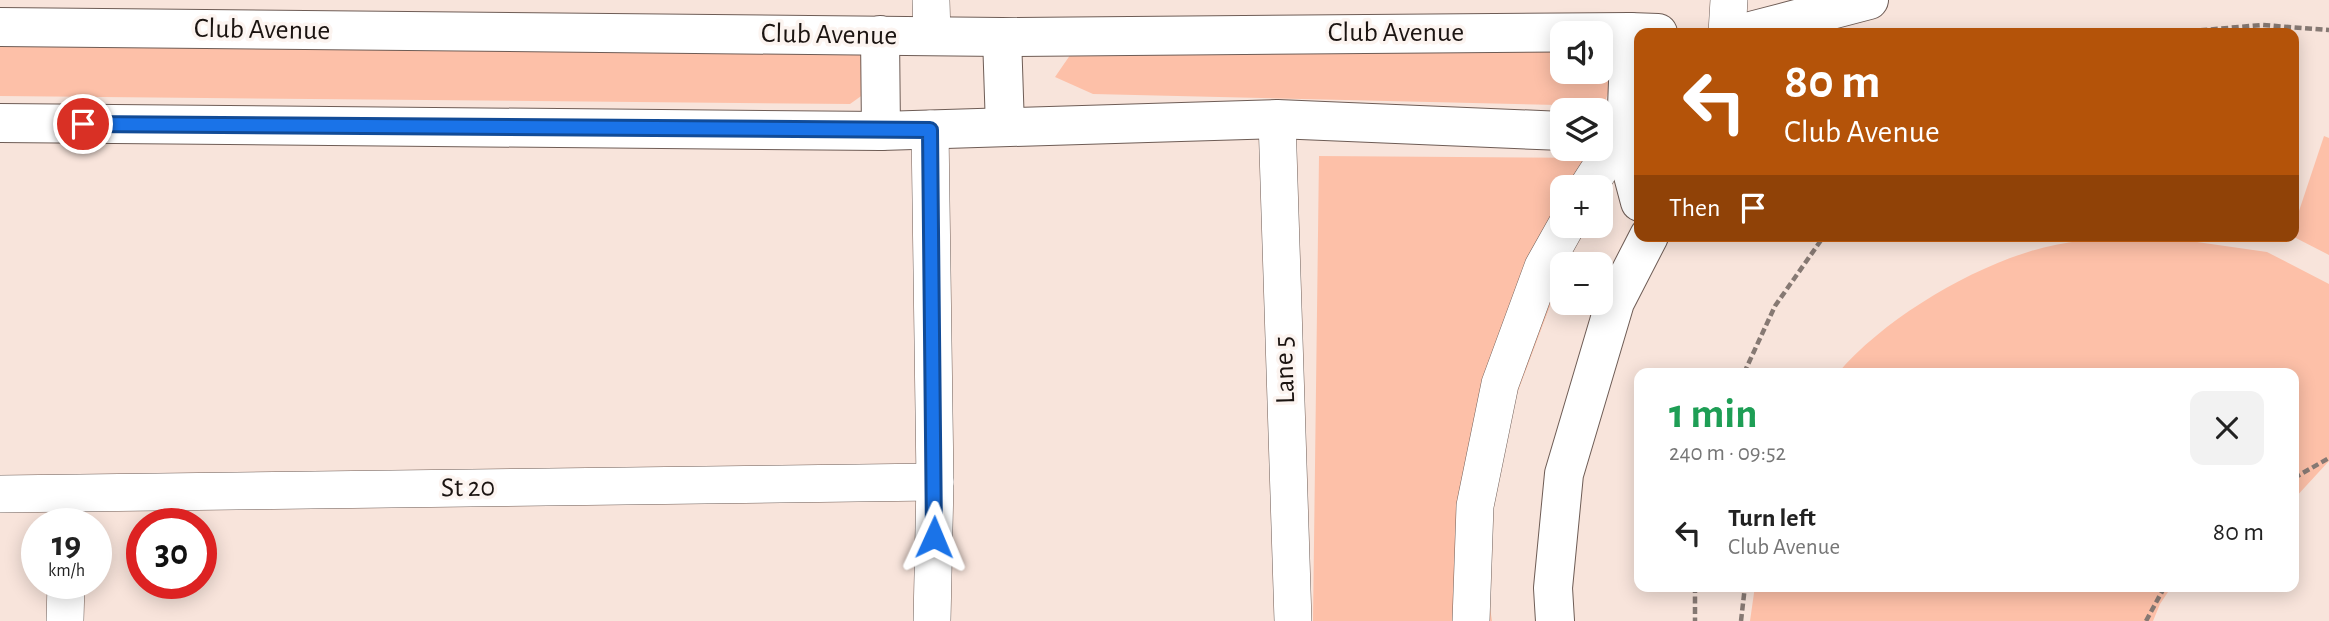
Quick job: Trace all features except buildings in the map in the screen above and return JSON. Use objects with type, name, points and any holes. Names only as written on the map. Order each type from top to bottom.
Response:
[{"type":"street","points":[[1727,28],[1729,0]]},
{"type":"street","points":[[1762,28],[1868,0]]},
{"type":"street","points":[[1848,28],[1888,0]]},
{"type":"street","name":"Club Avenue","points":[[0,27],[880,36],[931,18],[1002,37],[1634,32]]},
{"type":"street","points":[[880,36],[881,131]]},
{"type":"street","points":[[1002,37],[1005,127]]},
{"type":"street","points":[[1613,131],[1627,107],[1634,76]]},
{"type":"street","points":[[0,123],[881,131],[1278,119],[1550,130]]},
{"type":"street","name":"Lane 5","points":[[1278,119],[1293,621]]},
{"type":"street","points":[[930,130],[935,482],[932,621]]},
{"type":"street","points":[[1613,135],[1634,187]]},
{"type":"street","points":[[1471,621],[1475,506],[1500,384],[1543,267],[1559,238]]},
{"type":"street","points":[[1555,621],[1553,588],[1564,474],[1615,302],[1645,242]]},
{"type":"street","name":"St 20","points":[[0,494],[68,508],[935,482]]},
{"type":"street","points":[[65,621],[66,599]]},
{"type":"path","points":[[2227,28],[2262,25],[2329,30]]},
{"type":"path","points":[[1746,368],[1775,306],[1820,242]]},
{"type":"path","points":[[2299,475],[2329,458]]},
{"type":"path","points":[[1695,592],[1695,621]]},
{"type":"path","points":[[1741,621],[1744,592]]},
{"type":"path","points":[[2146,621],[2162,592]]},
{"type":"shaded area","points":[[0,36],[868,54],[871,89],[850,104],[0,96]]},
{"type":"shaded area","points":[[1550,42],[1550,84],[1612,84],[1606,98],[1550,98],[1550,105],[1093,94],[1055,77],[1075,48]]},
{"type":"shaded area","points":[[1613,59],[1619,65],[1613,80]]},
{"type":"shaded area","points":[[2324,136],[2329,138],[2329,255],[2299,240],[2299,211]]},
{"type":"shaded area","points":[[1319,156],[1550,158],[1550,161],[1604,161],[1599,175],[1550,175],[1550,238],[1563,238],[1563,252],[1550,252],[1550,306],[1475,506],[1492,621],[1313,621]]},
{"type":"shaded area","points":[[2076,242],[2197,242],[2267,252],[2329,284],[2329,461],[2299,494],[2299,368],[1843,368],[1901,316],[1953,284],[2006,260],[2043,248]]},
{"type":"shaded area","points":[[1754,592],[2168,592],[2153,621],[1750,621]]},
{"type":"route","points":[[83,124],[930,130],[934,537]]}]
